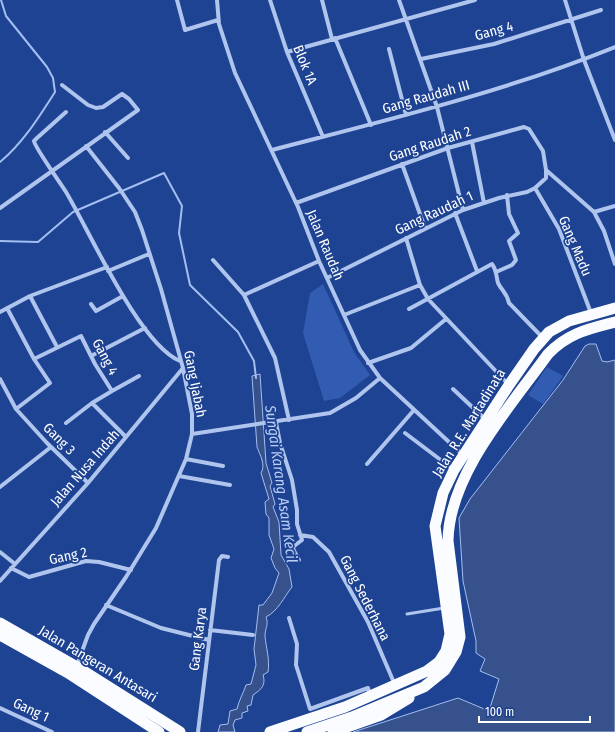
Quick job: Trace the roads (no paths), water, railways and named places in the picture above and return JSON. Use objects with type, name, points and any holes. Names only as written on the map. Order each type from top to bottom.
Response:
[{"type":"highway","name":"Jalan R.E. Martadinata","points":[[307,732],[352,717],[424,687],[445,670],[456,652],[460,637],[448,541],[448,526],[453,503],[467,459],[486,419],[543,338],[562,324],[615,308]]},
{"type":"highway","name":"Jalan R.E. Martadinata","points":[[270,732],[314,718],[370,696],[427,671],[439,662],[446,651],[450,634],[435,526],[443,493],[454,470],[467,459],[548,354],[566,338],[582,331],[615,322]]},
{"type":"highway","name":"Jalan Pangeran Antasari","points":[[0,623],[77,667],[180,732]]},
{"type":"highway","name":"Jalan Pangeran Antasari","points":[[0,635],[68,672],[159,732]]},
{"type":"highway","points":[[334,732],[381,715],[393,709],[424,687]]},
{"type":"street","points":[[177,0],[185,30],[218,20]]},
{"type":"street","name":"Jalan Raudah","points":[[217,0],[218,20],[235,73],[296,203],[326,278],[368,363],[380,378],[467,459]]},
{"type":"street","name":"Blok 1A","points":[[270,0],[287,52],[323,137]]},
{"type":"street","points":[[322,0],[334,38],[371,124]]},
{"type":"street","points":[[399,0],[437,107],[463,210]]},
{"type":"street","points":[[287,52],[406,18],[469,3],[475,0]]},
{"type":"street","points":[[565,0],[584,60],[615,140]]},
{"type":"street","name":"Gang 4","points":[[421,59],[490,45],[601,10]]},
{"type":"street","name":"Gang Raudah III","points":[[272,150],[437,107],[584,60],[615,47]]},
{"type":"street","points":[[389,49],[406,115]]},
{"type":"street","points":[[0,208],[138,110],[126,96],[122,94],[101,108],[93,108],[62,84]]},
{"type":"street","points":[[66,112],[34,141],[35,146],[53,170],[74,205],[123,296],[145,328],[164,350],[180,361]]},
{"type":"street","name":"Gang Raudah 2","points":[[296,203],[448,148],[526,127],[543,151],[546,170]]},
{"type":"street","points":[[105,132],[128,158]]},
{"type":"street","points":[[472,142],[484,203]]},
{"type":"street","name":"Gang Ijabah","points":[[77,667],[88,635],[106,605],[131,570],[156,528],[186,459],[192,434],[192,414],[183,368],[162,289],[135,212],[119,188],[86,146]]},
{"type":"street","points":[[402,164],[425,228]]},
{"type":"street","points":[[535,188],[546,178],[546,170]]},
{"type":"street","points":[[546,170],[594,212],[604,231],[615,264]]},
{"type":"street","name":"Gang Raudah 1","points":[[326,278],[455,213],[507,195],[527,192],[535,188]]},
{"type":"street","name":"Gang Madu","points":[[535,188],[559,229],[591,314]]},
{"type":"street","points":[[496,272],[512,265],[516,260],[509,241],[518,233],[509,214],[507,195]]},
{"type":"street","points":[[594,212],[615,206]]},
{"type":"street","points":[[455,213],[477,271]]},
{"type":"street","points":[[406,238],[420,285],[428,299],[509,385]]},
{"type":"street","points":[[0,312],[30,296],[149,254]]},
{"type":"street","points":[[213,260],[244,295],[275,358],[289,420]]},
{"type":"street","points":[[244,295],[319,262]]},
{"type":"street","points":[[409,309],[490,264],[496,272],[498,283],[508,296],[509,303],[543,338]]},
{"type":"street","points":[[344,315],[420,285]]},
{"type":"street","points":[[30,296],[57,347],[34,359]]},
{"type":"street","points":[[91,304],[96,311],[123,296]]},
{"type":"street","points":[[7,308],[49,384],[16,409]]},
{"type":"street","points":[[368,363],[411,348],[446,319]]},
{"type":"street","points":[[91,356],[145,328]]},
{"type":"street","name":"Gang 4","points":[[57,347],[81,336],[112,391],[92,403],[66,422]]},
{"type":"street","name":"Jalan Nusa Indah","points":[[0,581],[88,483],[183,368]]},
{"type":"street","points":[[112,391],[139,376]]},
{"type":"street","points":[[192,434],[265,422],[276,422],[322,415],[338,410],[356,398],[380,378]]},
{"type":"street","name":"Gang 3","points":[[0,379],[16,409],[51,447],[88,483]]},
{"type":"street","points":[[453,390],[486,419]]},
{"type":"street","points":[[92,403],[126,437]]},
{"type":"street","points":[[367,464],[414,410]]},
{"type":"street","points":[[276,422],[280,443],[292,480],[297,510],[297,524],[302,540],[293,547],[299,560]]},
{"type":"street","points":[[405,433],[454,470]]},
{"type":"street","points":[[0,487],[51,447]]},
{"type":"street","points":[[186,459],[223,466]]},
{"type":"street","points":[[179,476],[230,485]]},
{"type":"street","name":"Gang Sederhana","points":[[300,535],[313,537],[329,552],[368,622],[395,685]]},
{"type":"street","points":[[0,552],[15,564]]},
{"type":"street","name":"Gang Karya","points":[[198,732],[219,557],[228,557]]},
{"type":"street","name":"Gang 2","points":[[11,568],[29,576],[86,561],[99,562],[131,570]]},
{"type":"street","points":[[106,605],[161,628],[209,640]]},
{"type":"street","points":[[289,618],[297,644],[296,665],[310,709],[368,688],[370,696]]},
{"type":"street","points":[[210,630],[253,635]]},
{"type":"street","name":"Gang 1","points":[[0,708],[42,730],[52,732]]},
{"type":"lane","points":[[407,614],[446,608]]},
{"type":"waterway","name":"Sungai Karang Asam Kecil","points":[[0,162],[16,147],[37,120],[55,92],[53,78],[47,67],[6,16],[1,0]]},
{"type":"waterway","name":"Sungai Karang Asam Kecil","points":[[0,241],[38,242],[73,212],[164,173],[182,206],[179,233],[190,285],[238,332],[254,361],[256,378]]}]
